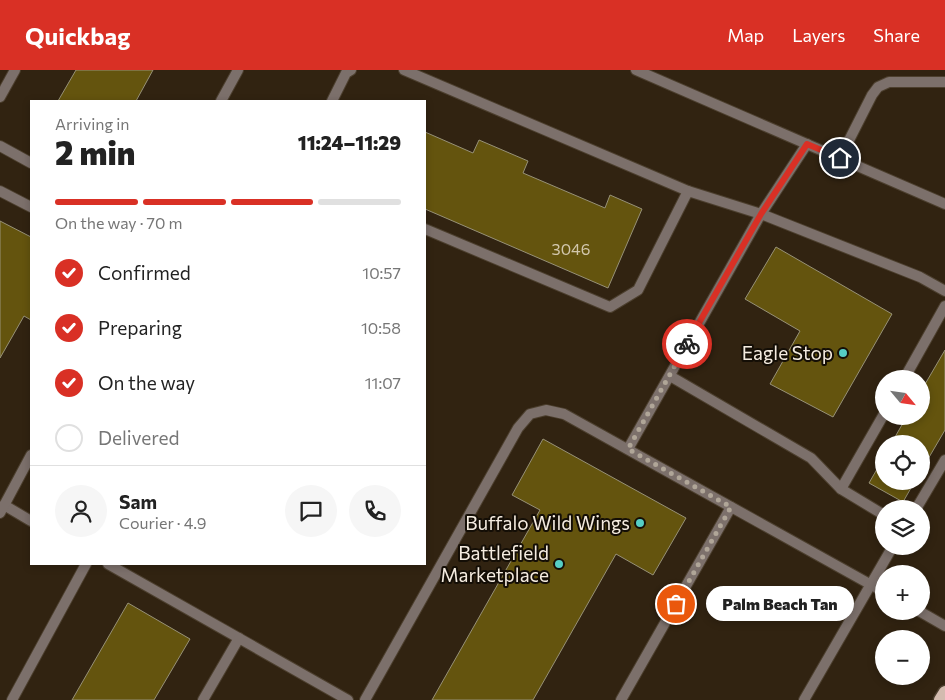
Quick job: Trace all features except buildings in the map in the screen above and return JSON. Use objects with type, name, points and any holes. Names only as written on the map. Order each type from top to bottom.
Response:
[{"type":"main road","points":[[940,700],[945,692]]},
{"type":"street","points":[[0,97],[15,70]]},
{"type":"street","points":[[222,100],[238,70]]},
{"type":"street","points":[[332,100],[346,73],[351,70]]},
{"type":"street","points":[[404,70],[688,192],[761,214],[920,277],[945,291]]},
{"type":"street","points":[[638,70],[945,204]]},
{"type":"street","points":[[840,158],[872,95],[878,87],[890,82],[945,82]]},
{"type":"street","points":[[628,449],[761,214],[807,144]]},
{"type":"street","points":[[0,146],[30,162]]},
{"type":"street","points":[[0,191],[30,206]]},
{"type":"street","points":[[426,229],[610,307],[638,290],[688,192]]},
{"type":"street","points":[[909,370],[945,306]]},
{"type":"street","points":[[670,376],[811,458],[841,489],[875,509]]},
{"type":"street","points":[[365,700],[518,428],[530,414],[546,410],[564,414],[875,587]]},
{"type":"street","points":[[841,489],[878,425]]},
{"type":"street","points":[[30,456],[2,509],[30,521]]},
{"type":"street","points":[[921,500],[945,460]]},
{"type":"street","points":[[621,700],[731,507]]},
{"type":"street","points":[[804,700],[888,555]]},
{"type":"street","points":[[12,700],[85,565]]},
{"type":"street","points":[[110,565],[348,700]]},
{"type":"street","points":[[930,617],[945,626]]},
{"type":"street","points":[[203,700],[238,638]]},
{"type":"way so far","points":[[676,604],[731,507],[628,449],[687,344]]},
{"type":"place","name":"Eagle Stop","points":[[843,353]]},
{"type":"place","name":"Buffalo Wild Wings","points":[[640,523]]},
{"type":"place","name":"Battlefield Marketplace","points":[[559,564]]},
{"type":"place","name":"Palm Beach Tan","points":[[676,604]]},
{"type":"route","points":[[687,344],[761,214],[807,144],[840,158]]}]
